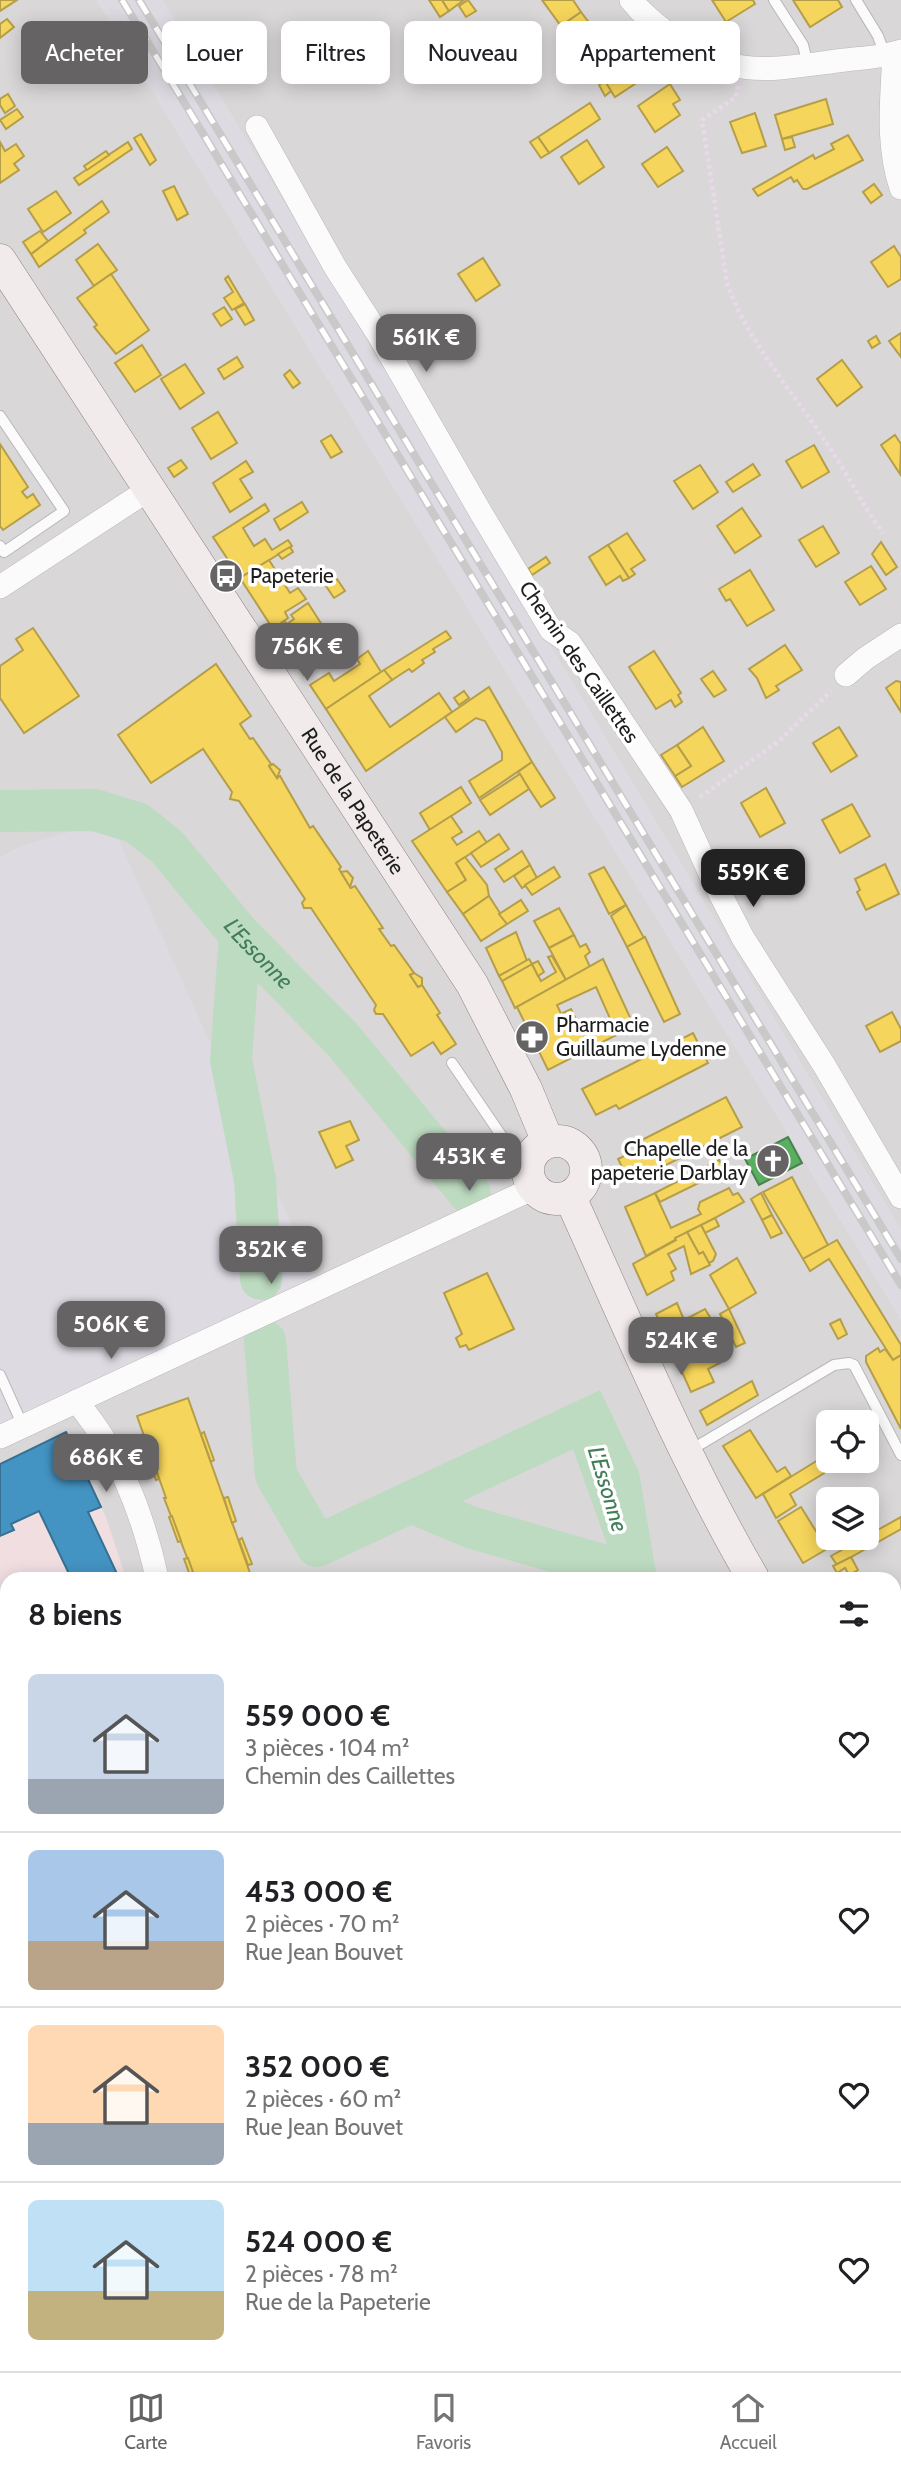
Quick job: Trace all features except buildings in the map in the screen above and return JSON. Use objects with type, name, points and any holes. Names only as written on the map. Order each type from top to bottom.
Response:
[{"type":"street","points":[[631,0],[644,16],[686,47],[717,62],[742,68],[769,69],[893,53],[890,132],[895,170],[901,188]]},
{"type":"street","name":"Chemin des Caillettes","points":[[257,127],[335,267],[378,334],[551,630],[570,643],[681,810],[743,937],[824,1065],[901,1196]]},
{"type":"street","name":"Rue de la Papeterie","points":[[0,260],[472,984],[526,1089],[530,1171]]},
{"type":"street","points":[[0,587],[148,490]]},
{"type":"street","points":[[846,675],[901,635]]},
{"type":"street","points":[[0,1437],[447,1227],[530,1171],[567,1142],[583,1154],[587,1173],[584,1183],[570,1196],[550,1199],[530,1171]]},
{"type":"street","points":[[570,1196],[686,1452],[750,1572]]},
{"type":"street","points":[[77,1401],[106,1441],[128,1489],[139,1515],[155,1572]]},
{"type":"lane","points":[[774,0],[803,45],[808,65]]},
{"type":"lane","points":[[856,0],[878,36],[893,53]]},
{"type":"lane","points":[[0,416],[64,511],[4,552],[0,546]]},
{"type":"lane","points":[[452,1063],[511,1150],[530,1171]]},
{"type":"lane","points":[[686,1452],[834,1366],[849,1363],[854,1365],[901,1455]]},
{"type":"lane","points":[[0,1375],[23,1426]]},
{"type":"path","points":[[742,68],[736,97],[702,120],[727,283],[733,302],[755,341],[844,469],[860,501],[883,533]]},
{"type":"path","points":[[681,810],[779,741],[846,675]]},
{"type":"shaded area","points":[[0,0],[97,0],[110,21],[21,21],[21,84],[148,84],[901,1319],[901,1572],[0,1572],[0,1437],[24,845],[0,858]]},
{"type":"shaded area","points":[[97,0],[162,0],[175,21],[162,21],[162,84],[212,84],[901,1230],[901,1319],[148,84],[148,21],[110,21]]},
{"type":"shaded area","points":[[162,0],[901,0],[901,1230],[212,84],[267,84],[267,21],[175,21]]},
{"type":"shaded area","points":[[89,826],[115,832],[320,1287],[0,1437],[0,858],[24,845]]},
{"type":"shaded area","points":[[66,1432],[106,1517],[124,1572],[0,1572],[0,1464]]},
{"type":"water","points":[[600,1390],[639,1472],[656,1572],[614,1572],[612,1558],[573,1449],[556,1411]]},
{"type":"waterway","name":"L'Essonne","points":[[0,811],[95,810],[137,823],[167,847],[240,935],[343,1040],[470,1194]]},
{"type":"waterway","points":[[240,935],[231,1060],[255,1180],[261,1279]]},
{"type":"waterway","points":[[265,1341],[276,1475],[317,1546],[411,1502],[470,1527],[626,1572]]},
{"type":"waterway","points":[[411,1502],[586,1420]]},
{"type":"railway","points":[[122,0],[901,1285]]},
{"type":"railway","points":[[139,0],[901,1259]]},
{"type":"place","name":"Papeterie","points":[[226,576]]},
{"type":"place","name":"Pharmacie Guillaume Lydenne","points":[[532,1037]]},
{"type":"place","name":"Chapelle de la papeterie Darblay","points":[[773,1161]]}]
